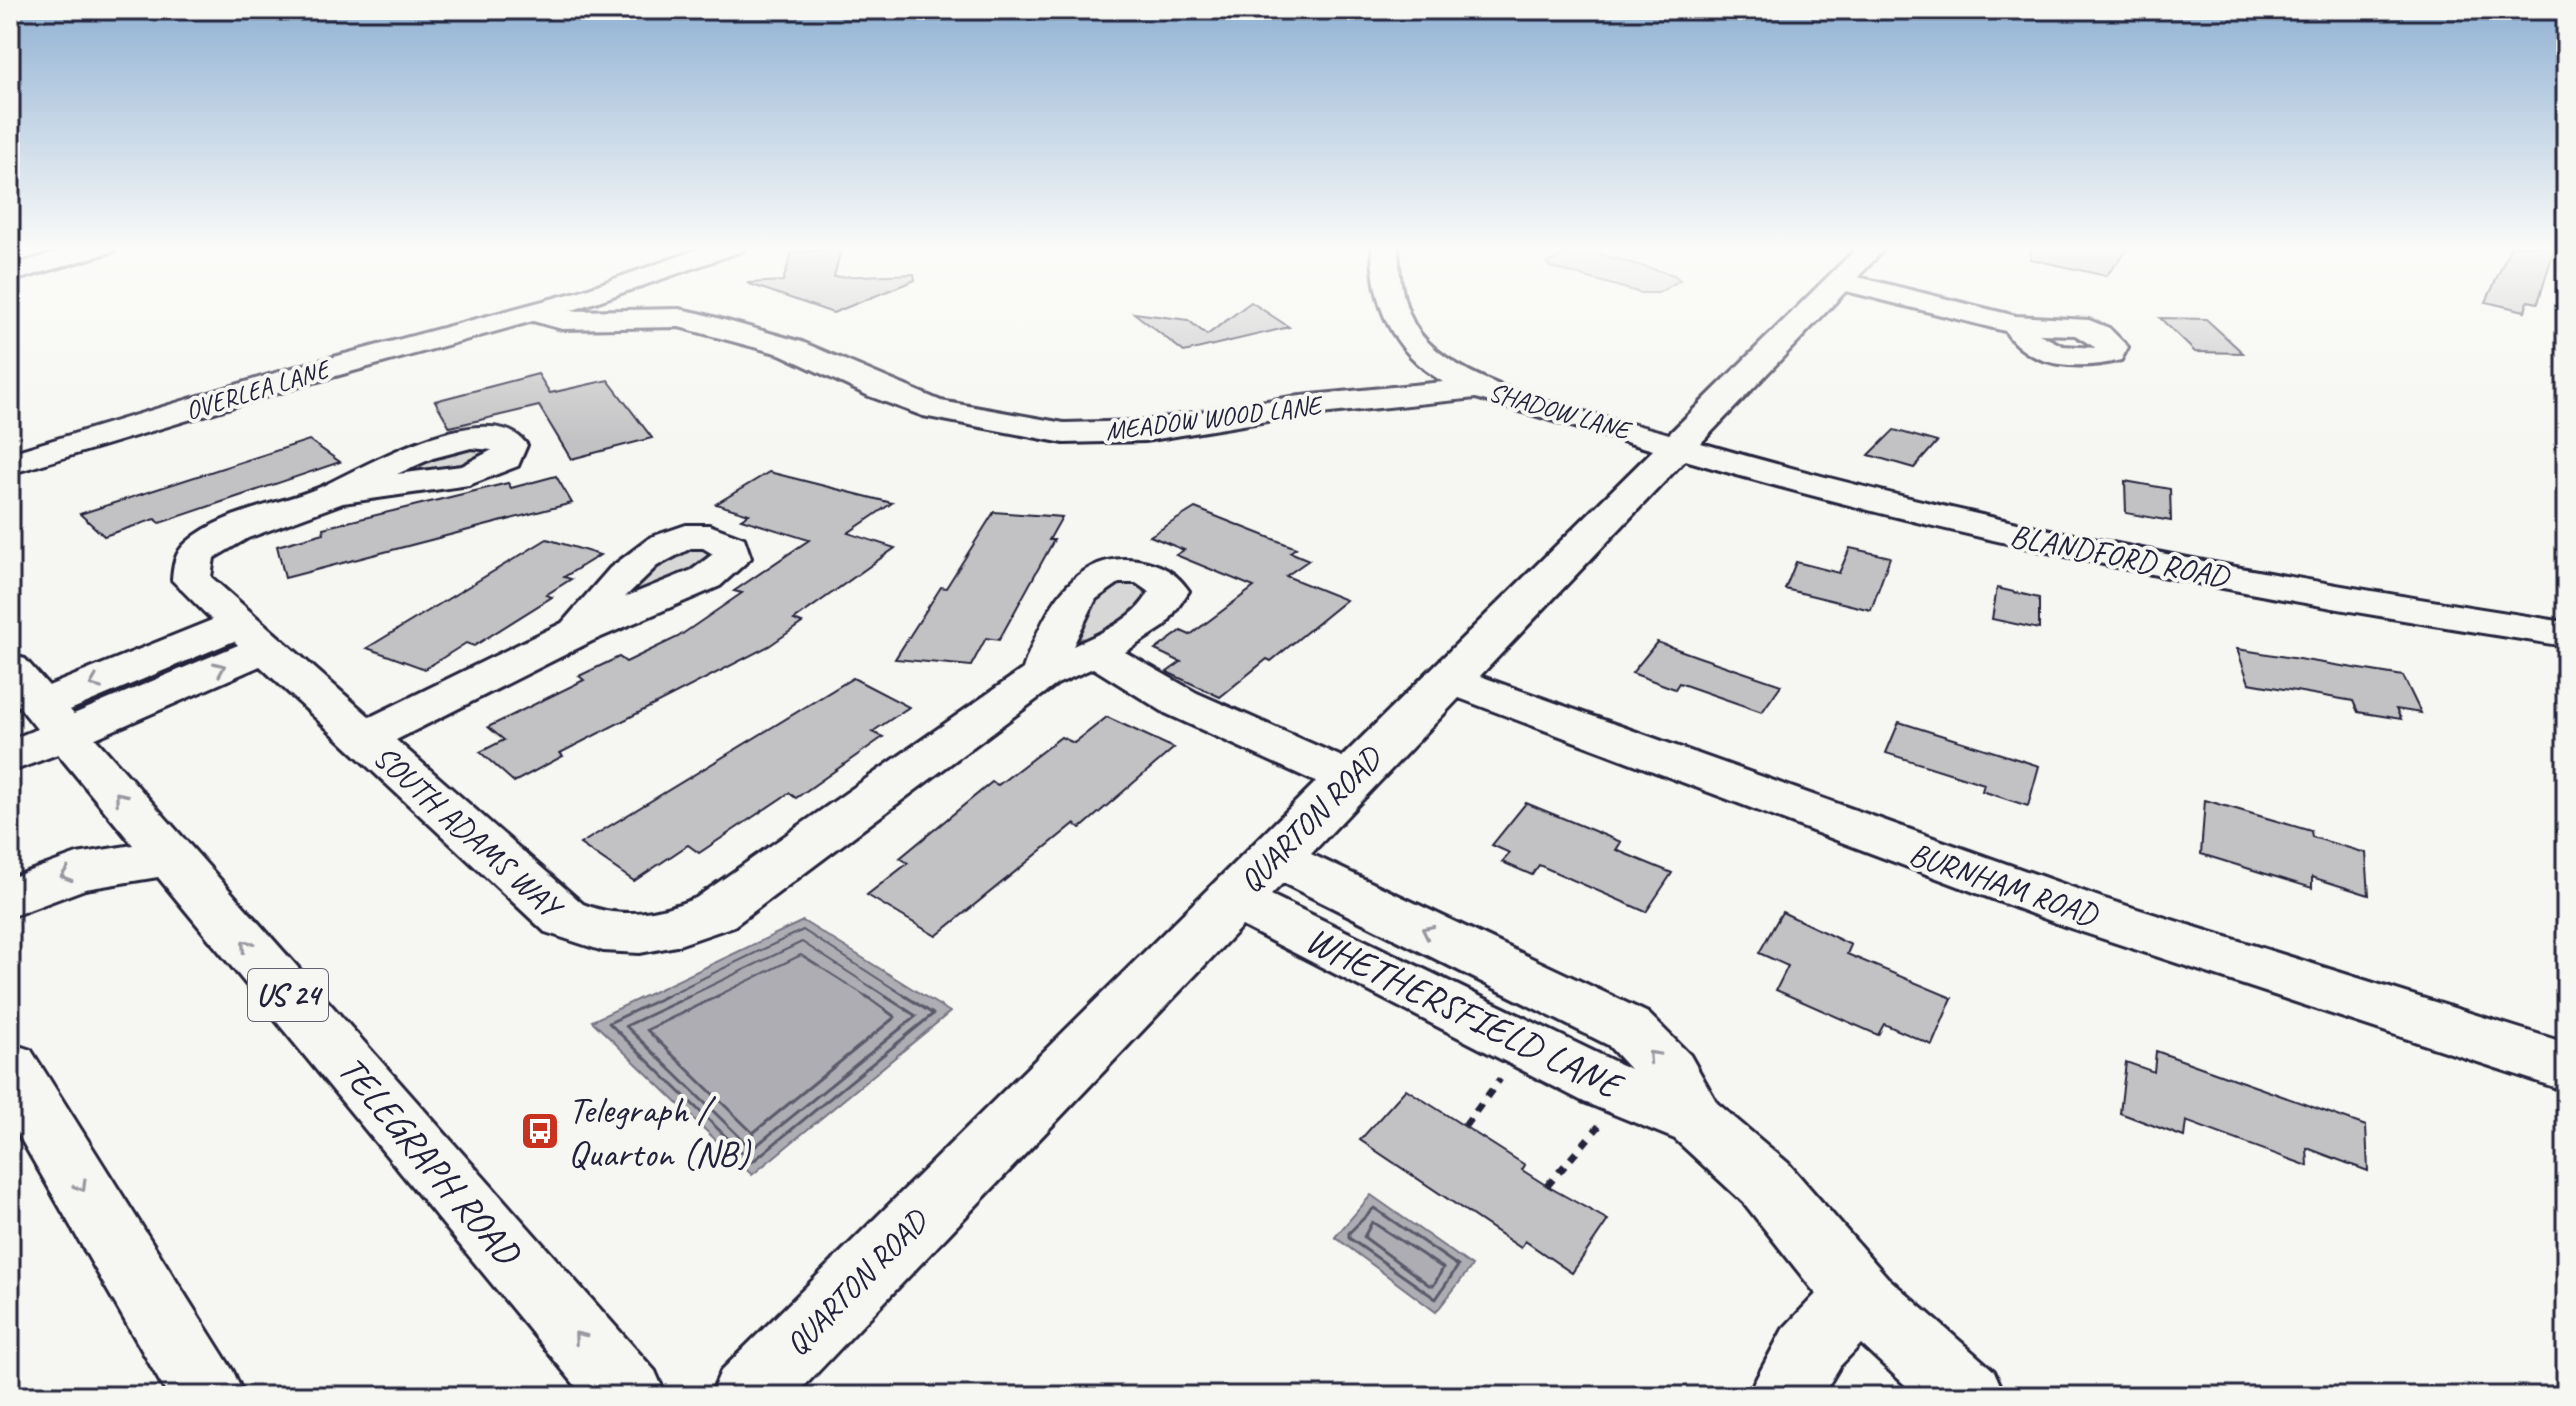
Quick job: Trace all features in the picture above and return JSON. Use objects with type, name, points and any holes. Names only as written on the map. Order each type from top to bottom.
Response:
[{"type":"main road","name":"OVERLEA LANE","points":[[10,464],[296,377],[539,312]]},
{"type":"main road","points":[[675,312],[679,318]]},
{"type":"main road","name":"SHADOW LANE","points":[[1394,312],[1408,340],[1426,357],[1477,388],[1679,445]]},
{"type":"main road","name":"QUARTON ROAD","points":[[746,1396],[1810,312]]},
{"type":"main road","points":[[1962,312],[2016,325]]},
{"type":"main road","name":"MEADOW WOOD LANE","points":[[534,313],[562,320],[679,318],[764,338],[934,409],[1064,433],[1145,431],[1291,407],[1477,388]]},
{"type":"main road","name":"BLANDFORD ROAD","points":[[1679,445],[1846,495],[2079,549],[2206,575],[2566,634]]},
{"type":"main road","name":"SOUTH ADAMS WAY","points":[[336,493],[235,530],[200,550],[192,562],[192,580],[564,918],[591,931],[630,935],[668,930],[715,912],[747,892],[1042,675],[1095,652],[1132,629],[1167,601],[1169,591],[1161,580],[1130,570],[1108,573],[1087,584],[1074,599],[1057,633],[1042,675]]},
{"type":"main road","points":[[364,738],[577,632]]},
{"type":"main road","points":[[10,757],[54,719],[252,636]]},
{"type":"main road","points":[[1095,652],[1181,703],[1350,779]]},
{"type":"main road","name":"TELEGRAPH ROAD","points":[[10,668],[630,1396]]},
{"type":"main road","name":"BURNHAM ROAD","points":[[1448,679],[2028,893],[2566,1067]]},
{"type":"main road","points":[[10,898],[77,872],[170,857]]},
{"type":"main road","name":"WHETHERSFIELD LANE","points":[[1273,857],[1628,1029],[1669,1072],[1696,1121],[1766,1183],[1863,1300],[1969,1396]]},
{"type":"main road","name":"WHETHERSFIELD LANE","points":[[1233,899],[1605,1085],[1696,1121]]},
{"type":"main road","points":[[10,1067],[208,1396]]},
{"type":"main road","points":[[1783,1396],[1802,1359],[1827,1325],[1863,1300]]},
{"type":"path","points":[[1465,1126],[1502,1077]]},
{"type":"path","points":[[1547,1186],[1608,1116]]},
{"type":"shaded area","points":[[485,445],[495,451],[464,469],[382,475],[419,458]]},
{"type":"shaded area","points":[[696,544],[714,550],[714,561],[629,602],[620,594],[660,555]]},
{"type":"shaded area","points":[[1113,581],[1138,582],[1152,591],[1146,605],[1088,639],[1075,638],[1095,592]]},
{"type":"water","points":[[803,921],[950,1012],[752,1175],[592,1021]]},
{"type":"water","points":[[1371,1195],[1472,1266],[1436,1312],[1335,1237]]},
{"type":"building","points":[[1238,312],[1266,312],[1289,327],[1184,352],[1134,313],[1188,320],[1207,335]]},
{"type":"building","points":[[2160,318],[2206,319],[2243,353],[2195,352]]},
{"type":"building","points":[[538,374],[550,393],[608,380],[652,438],[571,459],[539,406],[450,427],[435,401]]},
{"type":"building","points":[[1894,430],[1937,442],[1914,468],[1869,455]]},
{"type":"building","points":[[309,440],[340,462],[160,523],[155,519],[104,536],[80,514]]},
{"type":"building","points":[[769,472],[892,503],[848,533],[895,548],[794,620],[802,623],[769,646],[560,753],[563,756],[514,782],[480,752],[504,740],[488,727],[584,680],[579,676],[619,657],[626,662],[678,637],[742,593],[734,591],[809,540],[741,519],[749,514],[716,504]]},
{"type":"building","points":[[556,476],[572,503],[285,578],[277,546],[324,533],[323,528],[508,483],[511,488]]},
{"type":"building","points":[[2125,481],[2170,489],[2171,521],[2126,513]]},
{"type":"building","points":[[1195,508],[1296,548],[1290,552],[1309,560],[1286,576],[1346,600],[1271,661],[1267,659],[1220,697],[1167,672],[1181,662],[1155,650],[1181,631],[1190,635],[1254,587],[1176,555],[1184,550],[1150,536]]},
{"type":"building","points":[[994,512],[1062,517],[1049,540],[1054,540],[999,640],[986,638],[971,666],[895,659],[941,587],[946,588]]},
{"type":"building","points":[[547,539],[600,555],[564,577],[571,579],[546,595],[552,597],[474,646],[466,643],[425,669],[367,648]]},
{"type":"building","points":[[1850,548],[1890,557],[1871,610],[1785,589],[1796,562],[1839,573]]},
{"type":"building","points":[[1997,588],[2039,598],[2039,629],[1992,619]]},
{"type":"building","points":[[1657,642],[1781,685],[1762,712],[1679,683],[1675,689],[1632,673]]},
{"type":"building","points":[[2237,649],[2403,676],[2421,713],[2396,709],[2401,719],[2358,712],[2353,701],[2249,683]]},
{"type":"building","points":[[853,678],[909,707],[872,732],[883,737],[796,798],[789,793],[699,853],[688,845],[634,881],[580,844]]},
{"type":"building","points":[[1107,717],[1174,748],[1081,828],[1074,824],[936,936],[867,895],[908,863],[900,858],[992,782],[998,785],[1061,737],[1074,743]]},
{"type":"building","points":[[1899,722],[2039,766],[2028,806],[1982,791],[1984,784],[1886,753]]},
{"type":"building","points":[[2205,800],[2311,831],[2312,837],[2366,853],[2369,895],[2312,877],[2312,888],[2201,854]]},
{"type":"building","points":[[1526,803],[1621,842],[1616,850],[1672,873],[1646,912],[1539,865],[1532,875],[1502,862],[1510,853],[1492,845]]},
{"type":"building","points":[[1782,912],[1851,945],[1847,954],[1952,998],[1932,1045],[1884,1024],[1878,1035],[1776,990],[1788,966],[1759,953]]},
{"type":"building","points":[[2156,1051],[2366,1126],[2368,1171],[2307,1148],[2308,1166],[2186,1121],[2184,1137],[2120,1113],[2126,1062],[2154,1072]]},
{"type":"building","points":[[1406,1089],[1525,1165],[1522,1170],[1608,1220],[1572,1273],[1525,1241],[1521,1248],[1360,1140]]},
{"type":"place","name":"Telegraph / Quarton (NB)","points":[[540,1131]]}]
